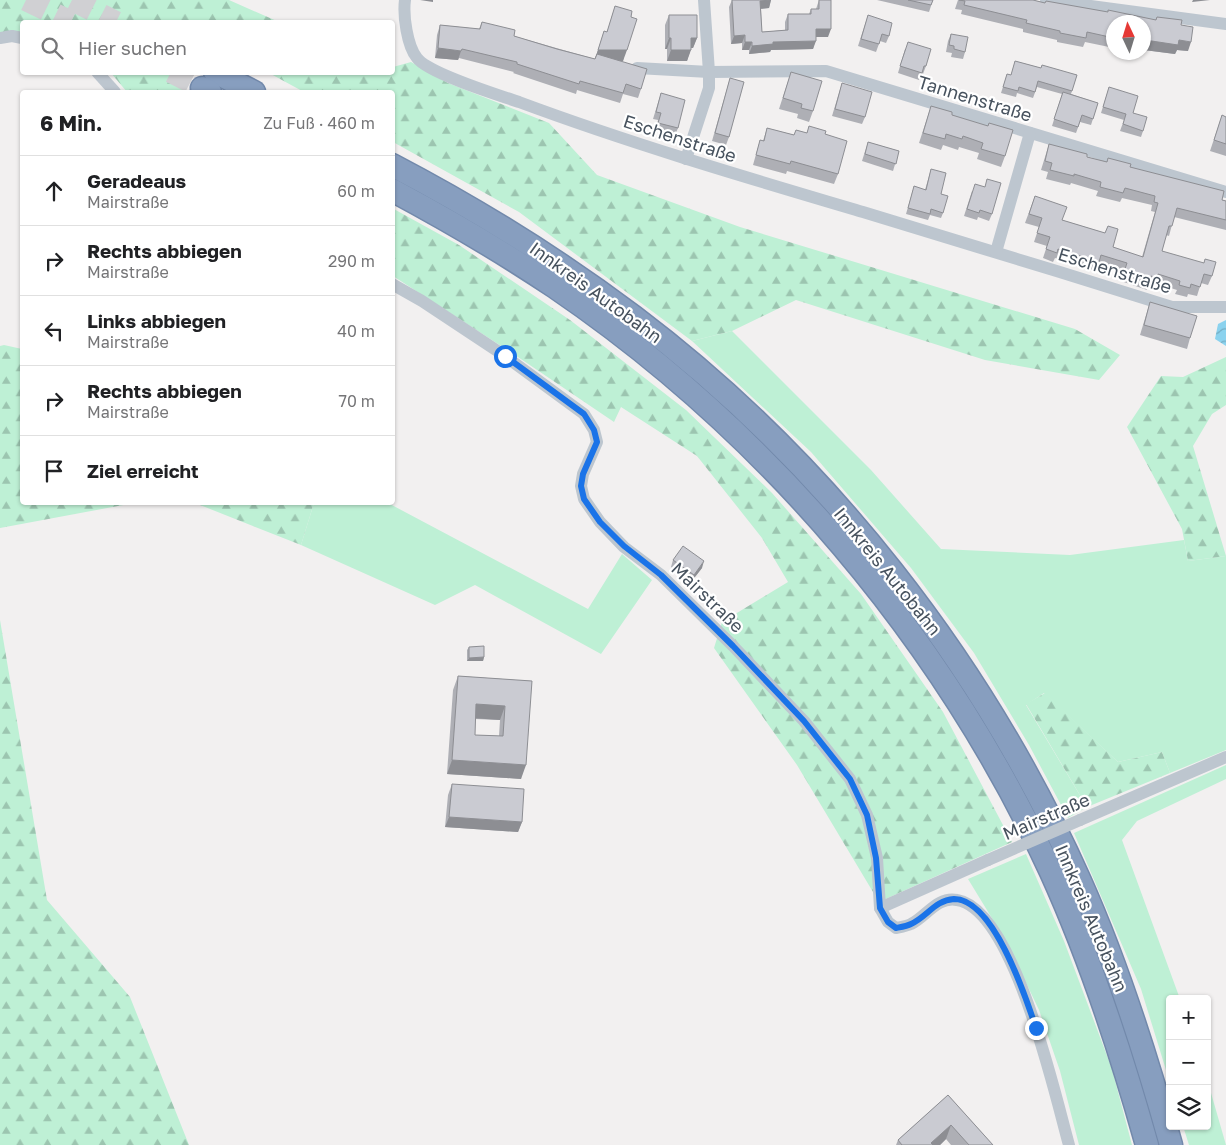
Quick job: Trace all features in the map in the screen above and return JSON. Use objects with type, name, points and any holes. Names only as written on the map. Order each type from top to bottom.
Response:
[{"type":"highway","points":[[209,84],[243,90]]},
{"type":"highway","name":"Innkreis Autobahn","points":[[395,167],[479,212],[523,239],[587,282],[636,319],[729,396],[777,442],[874,549],[918,605],[973,684],[1004,735],[1053,824],[1080,882],[1120,983],[1140,1041],[1171,1145]]},
{"type":"highway","name":"Innkreis Autobahn","points":[[395,192],[457,226],[556,287],[611,328],[694,395],[748,445],[800,498],[872,583],[944,682],[993,760],[1027,823],[1063,898],[1092,970],[1122,1058],[1148,1145]]},
{"type":"street","name":"Eschenstraße","points":[[405,0],[404,12],[410,44],[417,58],[429,67],[450,77],[549,113],[686,159],[1172,307],[1226,307]]},
{"type":"street","points":[[686,159],[709,88],[704,0]]},
{"type":"street","points":[[1046,0],[1226,24]]},
{"type":"street","points":[[0,38],[12,36],[20,38]]},
{"type":"street","name":"Tannenstraße","points":[[637,68],[709,72],[826,71],[1226,192]]},
{"type":"street","points":[[100,75],[113,90]]},
{"type":"street","points":[[996,252],[1030,132]]},
{"type":"street","name":"Mairstraße","points":[[395,286],[422,301],[505,356],[584,414],[594,430],[597,442],[583,474],[581,486],[584,499],[600,522],[624,546],[661,575],[733,646],[804,721],[850,779],[867,815],[876,858],[880,908],[1226,757]]},
{"type":"street","points":[[880,908],[888,922],[896,928],[912,924],[931,908],[944,901],[956,899],[967,903],[979,912],[997,934],[1019,978],[1036,1028],[1069,1145]]},
{"type":"green space","points":[[0,0],[229,0],[274,20],[20,20],[20,32],[0,33]]},
{"type":"green space","points":[[411,62],[448,83],[549,123],[597,175],[740,227],[1075,329],[1120,355],[1099,380],[985,360],[796,300],[732,331],[692,341],[519,212],[395,143],[395,90],[300,90],[273,75],[395,75],[395,66]]},
{"type":"green space","points":[[113,75],[190,75],[184,90],[125,90]]},
{"type":"green space","points":[[395,210],[459,245],[570,320],[686,410],[772,493],[861,594],[943,712],[1012,842],[879,902],[797,765],[714,648],[722,622],[788,582],[762,538],[697,456],[621,407],[614,422],[395,277]]},
{"type":"green space","points":[[732,331],[871,470],[941,549],[1070,555],[1184,540],[1188,561],[1226,556],[1226,750],[1170,773],[1162,752],[1118,762],[1044,693],[1026,705],[1087,807],[1068,818],[1029,745],[974,653],[911,568],[811,452],[692,341]]},
{"type":"green space","points":[[0,346],[20,349],[20,505],[123,505],[0,528]]},
{"type":"green space","points":[[1226,357],[1226,405],[1212,414],[1193,446],[1226,556],[1188,561],[1182,529],[1127,427],[1161,376],[1183,377]]},
{"type":"green space","points":[[200,505],[313,505],[301,545]]},
{"type":"green space","points":[[313,505],[392,505],[588,609],[622,554],[652,580],[601,654],[475,585],[435,605],[301,545]]},
{"type":"green space","points":[[0,620],[47,900],[130,997],[189,1145],[0,1145]]},
{"type":"green space","points":[[1045,693],[1118,762],[1162,752],[1170,773],[1087,807],[1026,704]]},
{"type":"green space","points":[[1226,765],[1226,779],[1137,821],[1122,840],[1179,995],[1166,995],[1166,1070],[1141,989],[1074,833]]},
{"type":"green space","points":[[1026,854],[1064,941],[1112,1069],[1132,1145],[1079,1145],[1060,1071],[1039,1010],[1007,943],[968,879]]},
{"type":"green space","points":[[1211,1093],[1226,1145],[1189,1145],[1184,1130],[1211,1130]]},
{"type":"water","points":[[1226,320],[1226,346],[1215,339],[1218,324]]},
{"type":"building","points":[[732,0],[771,0],[760,1],[762,32],[788,30],[788,14],[811,14],[811,9],[819,9],[819,0],[831,0],[831,29],[816,29],[816,41],[773,42],[773,44],[752,46],[752,42],[745,42],[745,35],[734,36]]},
{"type":"building","points":[[908,0],[933,0],[931,5]]},
{"type":"building","points":[[959,0],[1033,0],[1045,3],[1046,1],[1132,15],[1106,15],[1106,36],[1087,32],[1086,38],[1026,23],[1027,20],[964,5],[965,1]]},
{"type":"building","points":[[615,6],[632,11],[631,17],[637,19],[627,50],[598,50],[604,31],[607,32]]},
{"type":"building","points":[[669,15],[697,15],[697,38],[691,38],[691,50],[671,50]]},
{"type":"building","points":[[868,15],[892,23],[889,36],[882,34],[879,44],[861,39]]},
{"type":"building","points":[[1157,17],[1182,20],[1181,25],[1193,27],[1191,42],[1179,40],[1178,45],[1151,41],[1151,19],[1156,20]]},
{"type":"building","points":[[482,22],[515,30],[514,36],[557,49],[595,59],[597,54],[647,69],[641,89],[626,84],[623,93],[580,81],[579,84],[517,64],[517,62],[462,49],[461,51],[438,48],[440,25],[480,29]]},
{"type":"building","points":[[951,34],[968,37],[965,52],[954,49],[954,46],[949,45]]},
{"type":"building","points":[[908,42],[931,49],[922,73],[900,66]]},
{"type":"building","points":[[1015,61],[1041,68],[1042,65],[1077,75],[1072,91],[1038,81],[1035,92],[1019,87],[1018,91],[1003,87],[1007,74],[1011,75]]},
{"type":"building","points":[[791,72],[822,81],[813,111],[801,108],[802,104],[783,98]]},
{"type":"building","points":[[730,78],[744,82],[729,137],[715,133]]},
{"type":"building","points":[[842,83],[872,92],[865,117],[835,109]]},
{"type":"building","points":[[1109,87],[1138,96],[1133,113],[1147,117],[1143,131],[1123,124],[1126,114],[1103,107]]},
{"type":"building","points":[[1063,92],[1098,103],[1093,119],[1082,115],[1078,127],[1054,119]]},
{"type":"building","points":[[661,93],[685,100],[678,128],[658,123],[661,113],[656,112]]},
{"type":"building","points":[[931,106],[952,112],[952,115],[988,126],[989,123],[1013,130],[1005,156],[981,149],[983,143],[963,136],[962,139],[946,134],[945,139],[923,133]]},
{"type":"building","points":[[1222,115],[1226,117],[1226,144],[1214,140]]},
{"type":"building","points":[[809,126],[826,131],[825,134],[847,141],[838,174],[791,161],[790,164],[756,155],[760,140],[764,141],[767,128],[794,135],[796,130],[807,133]]},
{"type":"building","points":[[868,142],[899,151],[896,164],[865,154]]},
{"type":"building","points":[[1049,144],[1087,154],[1087,157],[1107,162],[1108,158],[1131,164],[1130,167],[1224,191],[1222,200],[1226,201],[1226,220],[1177,208],[1172,226],[1169,226],[1162,251],[1204,263],[1205,259],[1216,262],[1212,276],[1204,274],[1200,287],[1191,284],[1190,288],[1179,285],[1180,281],[1158,274],[1157,278],[1151,276],[1150,281],[1124,272],[1127,263],[1101,255],[1099,262],[1058,249],[1057,253],[1046,249],[1050,237],[1037,233],[1042,218],[1029,214],[1035,196],[1067,207],[1062,220],[1105,233],[1108,226],[1118,229],[1113,247],[1143,257],[1158,203],[1154,202],[1155,196],[1125,188],[1123,193],[1100,187],[1101,182],[1074,174],[1074,176],[1050,170],[1052,163],[1045,161]]},
{"type":"building","points":[[931,169],[946,173],[941,194],[948,196],[943,213],[931,209],[930,214],[908,208],[914,186],[926,190]]},
{"type":"building","points":[[987,179],[1001,183],[992,214],[980,210],[979,213],[967,209],[975,184],[985,187]]},
{"type":"building","points":[[1150,302],[1197,316],[1190,338],[1144,325]]},
{"type":"building","points":[[683,546],[704,561],[694,575],[673,560]]},
{"type":"building","points":[[484,646],[484,657],[469,658],[469,647]]},
{"type":"building","points":[[458,676],[532,681],[526,765],[452,760]],"holes":[[[476,704],[505,706],[503,736],[475,735]]]},
{"type":"building","points":[[452,784],[524,789],[522,822],[449,817]]},
{"type":"building","points":[[948,1095],[993,1145],[969,1145],[951,1125],[931,1143],[933,1145],[902,1145],[898,1140]]},
{"type":"tunnel","points":[[26,0],[67,20]]},
{"type":"tunnel","points":[[72,0],[112,20]]},
{"type":"tunnel","points":[[177,75],[202,88]]},
{"type":"route","points":[[505,356],[584,414],[594,430],[597,442],[583,474],[581,486],[584,499],[600,522],[624,546],[661,575],[733,646],[804,721],[850,779],[867,815],[876,858],[880,908],[888,922],[896,928],[912,924],[931,908],[944,901],[956,899],[967,903],[979,912],[997,934],[1019,978],[1036,1028]]}]
